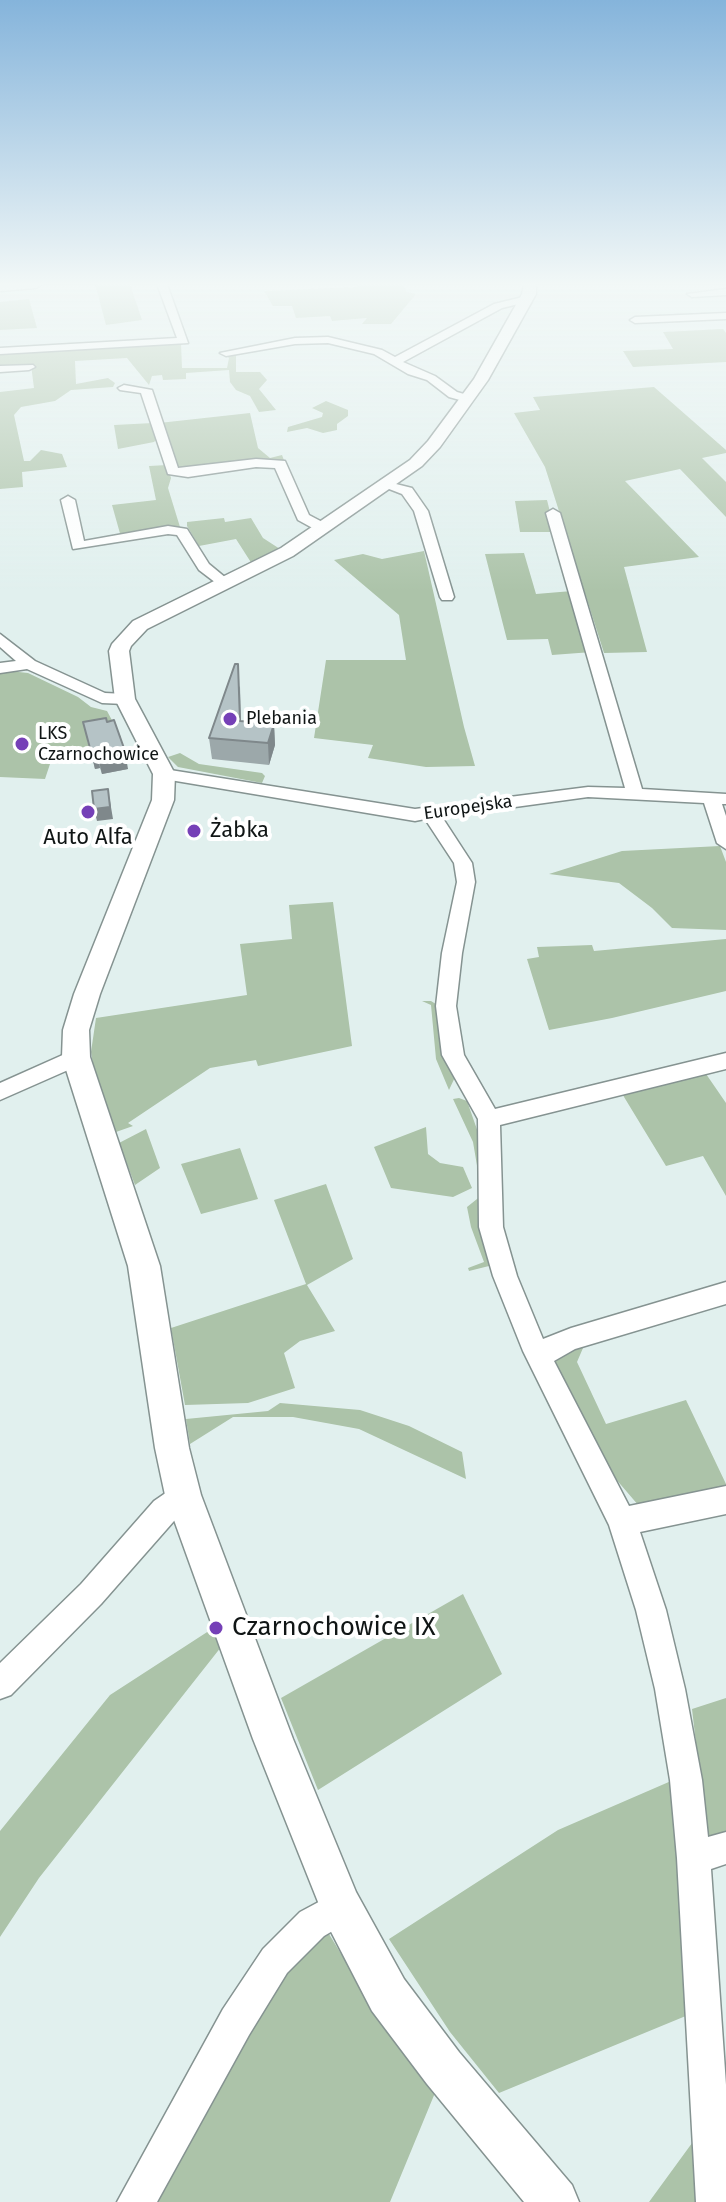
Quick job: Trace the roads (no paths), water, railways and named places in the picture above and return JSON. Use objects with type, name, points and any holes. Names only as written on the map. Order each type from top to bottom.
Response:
[{"type":"street","points":[[442,387],[453,395],[467,398]]},
{"type":"street","points":[[475,387],[423,456],[389,484],[287,552],[140,625],[125,639],[119,651],[125,699],[164,774],[163,800],[87,994],[76,1030],[76,1057],[144,1266],[172,1448],[183,1495],[273,1739],[341,1907],[388,1995],[443,2068],[555,2202]]},
{"type":"street","points":[[124,388],[146,390],[173,471],[188,473],[256,463],[280,464],[303,517],[323,528]]},
{"type":"street","points":[[389,484],[407,491],[421,511],[447,597]]},
{"type":"street","points":[[68,500],[78,546],[168,530],[182,532],[204,567],[225,583]]},
{"type":"street","points":[[553,513],[635,794]]},
{"type":"street","points":[[0,639],[29,664],[102,698],[125,699]]},
{"type":"street","points":[[0,668],[29,664]]},
{"type":"street","name":"Europejska","points":[[164,774],[393,812],[431,814],[567,794],[718,799]]},
{"type":"street","points":[[718,799],[726,843]]},
{"type":"street","points":[[431,814],[463,863],[466,882],[452,953],[446,1006],[453,1055],[489,1119],[491,1227],[505,1276],[541,1360],[622,1521],[651,1610],[670,1689],[686,1780],[716,2010],[715,2202]]},
{"type":"street","points":[[0,1092],[76,1057]]},
{"type":"street","points":[[489,1119],[726,1061]]},
{"type":"street","points":[[541,1360],[547,1349],[571,1339],[726,1293]]},
{"type":"street","points":[[0,1684],[91,1594],[164,1511],[183,1495]]},
{"type":"street","points":[[622,1521],[726,1500]]},
{"type":"street","points":[[694,1858],[726,1848]]},
{"type":"street","points":[[136,2202],[236,2022],[275,1961],[312,1924],[341,1907]]},
{"type":"place","name":"Plebania","points":[[230,719]]},
{"type":"place","name":"LKS Czarnochowice","points":[[22,744]]},
{"type":"place","name":"Auto Alfa","points":[[88,812]]},
{"type":"place","name":"Żabka","points":[[194,831]]},
{"type":"place","name":"Czarnochowice IX","points":[[216,1628]]}]
